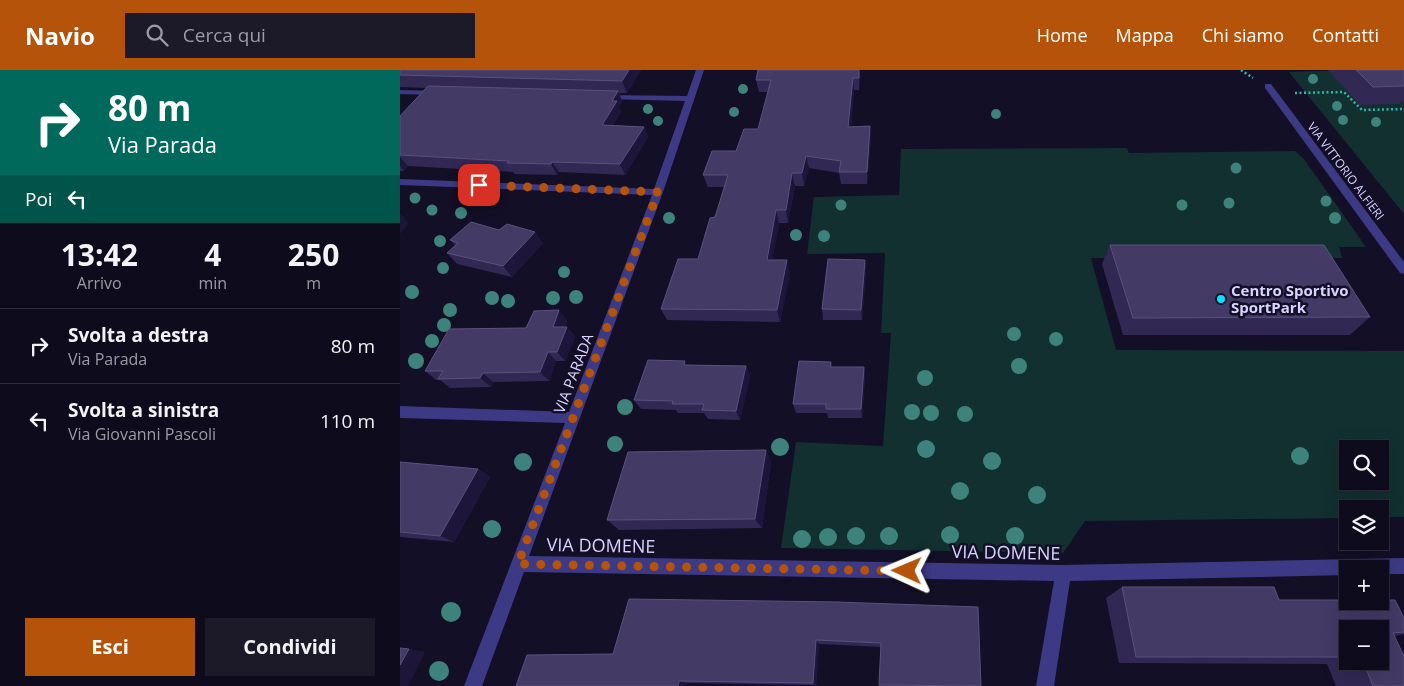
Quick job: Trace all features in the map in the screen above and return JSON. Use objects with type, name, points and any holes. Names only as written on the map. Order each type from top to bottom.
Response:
[{"type":"street","name":"VIA PARADA","points":[[473,686],[658,192],[700,70]]},
{"type":"street","name":"VIA VITTORIO ALFIERI","points":[[1270,90],[1404,270]]},
{"type":"street","points":[[400,92],[450,93]]},
{"type":"street","points":[[598,97],[689,99]]},
{"type":"street","points":[[400,182],[658,192]]},
{"type":"street","points":[[400,412],[574,418]]},
{"type":"street","name":"VIA DOMENE","points":[[518,564],[1063,573],[1404,566]]},
{"type":"street","points":[[1046,682],[1063,573]]},
{"type":"path","points":[[1270,90],[1344,92],[1362,110],[1404,109]]},
{"type":"green space","points":[[1404,70],[1404,214],[1289,72]]},
{"type":"green space","points":[[1127,148],[1129,153],[1295,151],[1304,159],[1366,247],[1339,247],[1342,258],[1091,258],[1116,350],[1404,351],[1404,517],[1389,517],[1389,500],[1339,500],[1339,518],[1085,521],[1063,553],[781,548],[796,442],[883,446],[891,333],[881,333],[885,253],[807,254],[814,197],[899,195],[901,149]]},
{"type":"building","points":[[400,70],[629,70],[622,81],[400,75]]},
{"type":"building","points":[[758,70],[859,70],[859,78],[853,78],[848,127],[870,126],[867,172],[839,172],[841,161],[806,156],[802,173],[792,173],[786,210],[776,210],[767,260],[787,260],[777,310],[661,309],[678,259],[698,259],[710,218],[715,217],[728,175],[703,175],[712,151],[736,151],[744,129],[758,129],[771,80],[756,80]]},
{"type":"building","points":[[1356,70],[1404,70],[1404,86],[1373,87]]},
{"type":"building","points":[[428,86],[618,91],[612,101],[617,101],[602,125],[644,127],[620,164],[507,163],[509,161],[400,155],[400,116]]},
{"type":"building","points":[[471,222],[499,230],[507,224],[535,232],[503,266],[447,253],[458,243],[450,240]]},
{"type":"building","name":"Centro Sportivo SportPark","points":[[1110,245],[1324,245],[1370,317],[1133,318]]},
{"type":"building","points":[[828,259],[865,260],[861,310],[822,309]]},
{"type":"building","points":[[559,310],[553,327],[567,327],[557,352],[548,352],[540,372],[483,373],[480,378],[438,379],[443,371],[425,371],[449,329],[526,328],[534,311]]},
{"type":"building","points":[[648,360],[685,361],[684,365],[746,366],[736,411],[702,410],[704,404],[672,404],[673,401],[634,400]]},
{"type":"building","points":[[799,361],[831,362],[830,367],[864,367],[861,409],[826,409],[826,404],[793,404]]},
{"type":"building","points":[[766,450],[755,519],[607,520],[628,452]]},
{"type":"building","points":[[400,462],[478,469],[440,536],[400,532]]},
{"type":"building","points":[[1122,587],[1274,587],[1279,600],[1339,600],[1339,610],[1389,610],[1389,600],[1395,600],[1404,618],[1404,632],[1393,633],[1404,656],[1404,686],[1373,686],[1367,670],[1389,670],[1389,620],[1339,620],[1339,657],[1136,657]]},
{"type":"building","points":[[629,599],[837,602],[978,607],[981,686],[879,685],[881,643],[816,640],[813,683],[679,681],[678,686],[516,686],[527,655],[613,654]]},
{"type":"building","points":[[400,648],[409,649],[400,665]]},
{"type":"place","name":"Centro Sportivo SportPark","points":[[1221,299]]},
{"type":"route","points":[[479,185],[658,192],[518,564],[907,571]]}]
